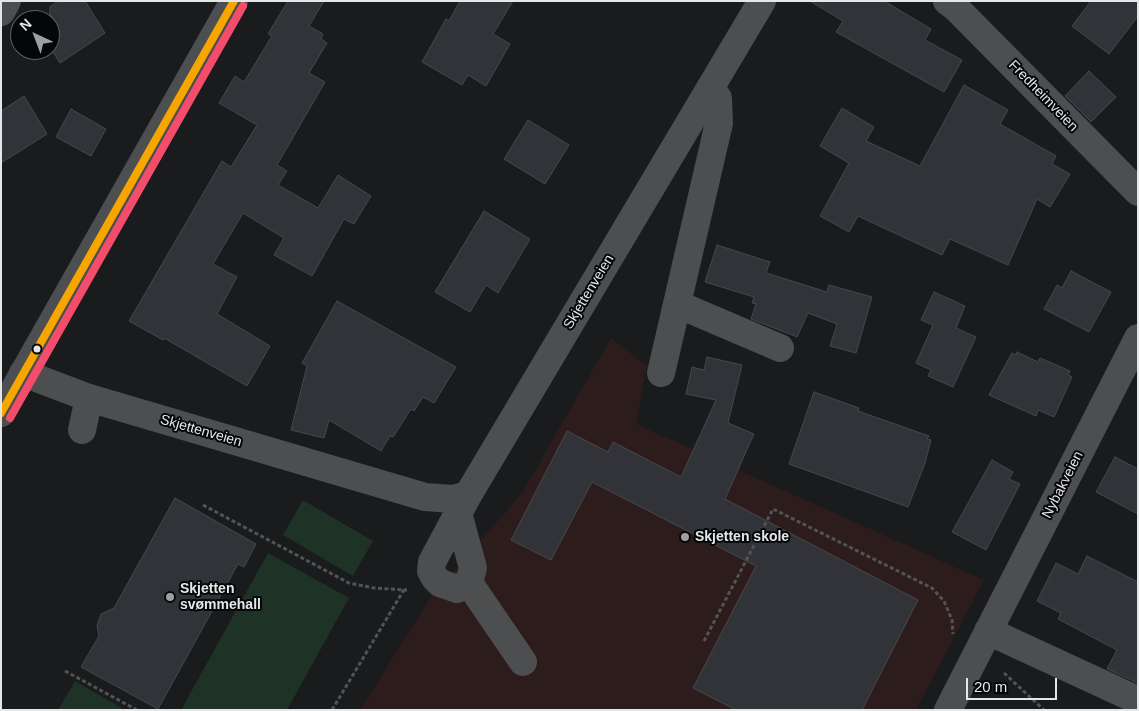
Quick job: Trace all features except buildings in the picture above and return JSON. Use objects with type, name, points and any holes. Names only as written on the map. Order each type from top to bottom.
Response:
[{"type":"street","points":[[1,12],[7,1]]},
{"type":"street","points":[[1,412],[234,1]]},
{"type":"street","name":"Skjettenveien","points":[[432,562],[463,504],[762,1]]},
{"type":"street","name":"Fredheimveien","points":[[947,1],[1138,192]]},
{"type":"street","points":[[661,372],[719,123],[718,98],[710,88]]},
{"type":"street","points":[[677,304],[780,348]]},
{"type":"street","name":"Nybakveien","points":[[948,710],[1138,338]]},
{"type":"street","name":"Skjettenveien","points":[[23,373],[89,398],[425,497],[453,499],[463,504]]},
{"type":"street","points":[[82,430],[89,398]]},
{"type":"street","points":[[432,562],[431,571],[440,583],[457,589],[469,583],[473,568],[463,504]]},
{"type":"street","points":[[469,583],[523,662]]},
{"type":"street","points":[[988,631],[1134,698]]},
{"type":"path","points":[[203,505],[349,583],[374,588],[404,589],[412,592]]},
{"type":"path","points":[[704,641],[773,509],[932,588],[944,600],[952,620],[953,637]]},
{"type":"path","points":[[332,710],[404,589],[432,562]]},
{"type":"path","points":[[65,671],[137,710]]},
{"type":"shaded area","name":"Skjetten skole","points":[[611,338],[647,366],[636,424],[984,580],[916,710],[360,710],[430,598],[522,493]]},
{"type":"green space","points":[[303,500],[373,541],[353,576],[283,535]]},
{"type":"green space","points":[[268,553],[349,598],[287,710],[181,710]]},
{"type":"green space","points":[[75,681],[125,710],[58,710]]},
{"type":"transit line","points":[[1,413],[234,1]]},
{"type":"transit line","points":[[10,418],[243,6]]},
{"type":"place","name":"Skjetten skole","points":[[685,537]]},
{"type":"place","name":"Skjetten svømmehall","points":[[170,597]]}]
